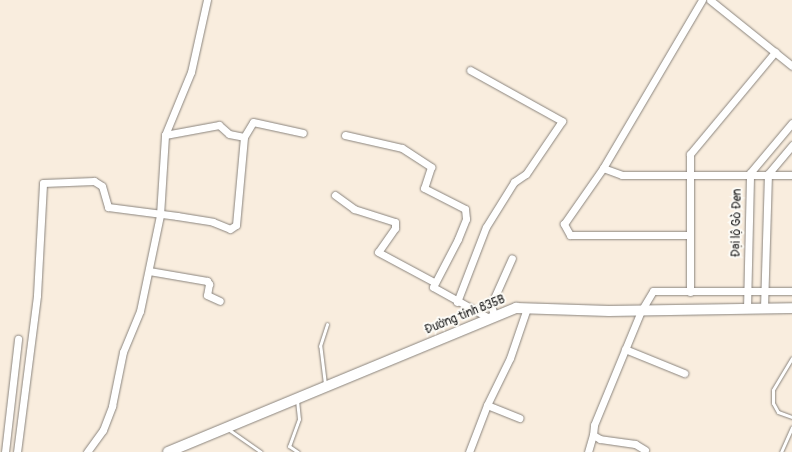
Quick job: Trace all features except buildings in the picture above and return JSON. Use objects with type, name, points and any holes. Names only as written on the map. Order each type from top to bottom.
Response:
[{"type":"main road","name":"Đường tỉnh 835B","points":[[168,452],[295,397],[492,317],[527,308],[641,311],[792,308]]},
{"type":"street","points":[[87,452],[103,430],[112,406],[123,352],[140,311],[160,215],[165,135],[191,72],[207,0]]},
{"type":"street","points":[[690,235],[570,235],[564,224],[603,168],[702,0]]},
{"type":"street","points":[[710,0],[792,66]]},
{"type":"street","points":[[690,292],[690,154],[696,144],[774,52]]},
{"type":"street","points":[[457,302],[486,227],[514,182],[526,174],[562,121],[470,70]]},
{"type":"street","points":[[16,452],[37,295],[44,183],[94,181],[102,186],[108,207],[234,228],[242,187],[244,136],[253,122],[303,133]]},
{"type":"street","name":"Đại lộ Gò Đen","points":[[747,309],[750,174],[792,123]]},
{"type":"street","points":[[165,135],[219,125],[229,134],[244,136]]},
{"type":"street","points":[[345,135],[402,148],[431,167],[424,188],[465,208],[466,219],[458,239],[434,282],[436,291],[492,317],[491,305],[512,258]]},
{"type":"street","points":[[764,308],[768,174],[792,145]]},
{"type":"street","points":[[603,168],[622,175],[792,175]]},
{"type":"street","points":[[335,195],[354,209],[395,222],[395,228],[378,252],[434,282]]},
{"type":"street","points":[[149,271],[207,281],[210,284],[207,295],[220,302]]},
{"type":"street","points":[[588,452],[594,435],[594,425],[624,349],[641,311],[653,291],[792,291]]},
{"type":"street","points":[[469,452],[487,405],[510,358],[527,308]]},
{"type":"street","points":[[5,452],[18,339]]},
{"type":"street","points":[[624,349],[684,373]]},
{"type":"street","points":[[487,405],[518,418]]},
{"type":"street","points":[[594,435],[600,439],[635,444],[645,450]]},
{"type":"lane","points":[[325,385],[320,346],[327,324]]},
{"type":"lane","points":[[792,358],[773,390],[773,403],[778,412],[792,417]]},
{"type":"lane","points":[[295,397],[300,407],[289,446],[298,452]]},
{"type":"lane","points":[[781,452],[792,427]]},
{"type":"lane","points":[[225,428],[261,452]]}]
